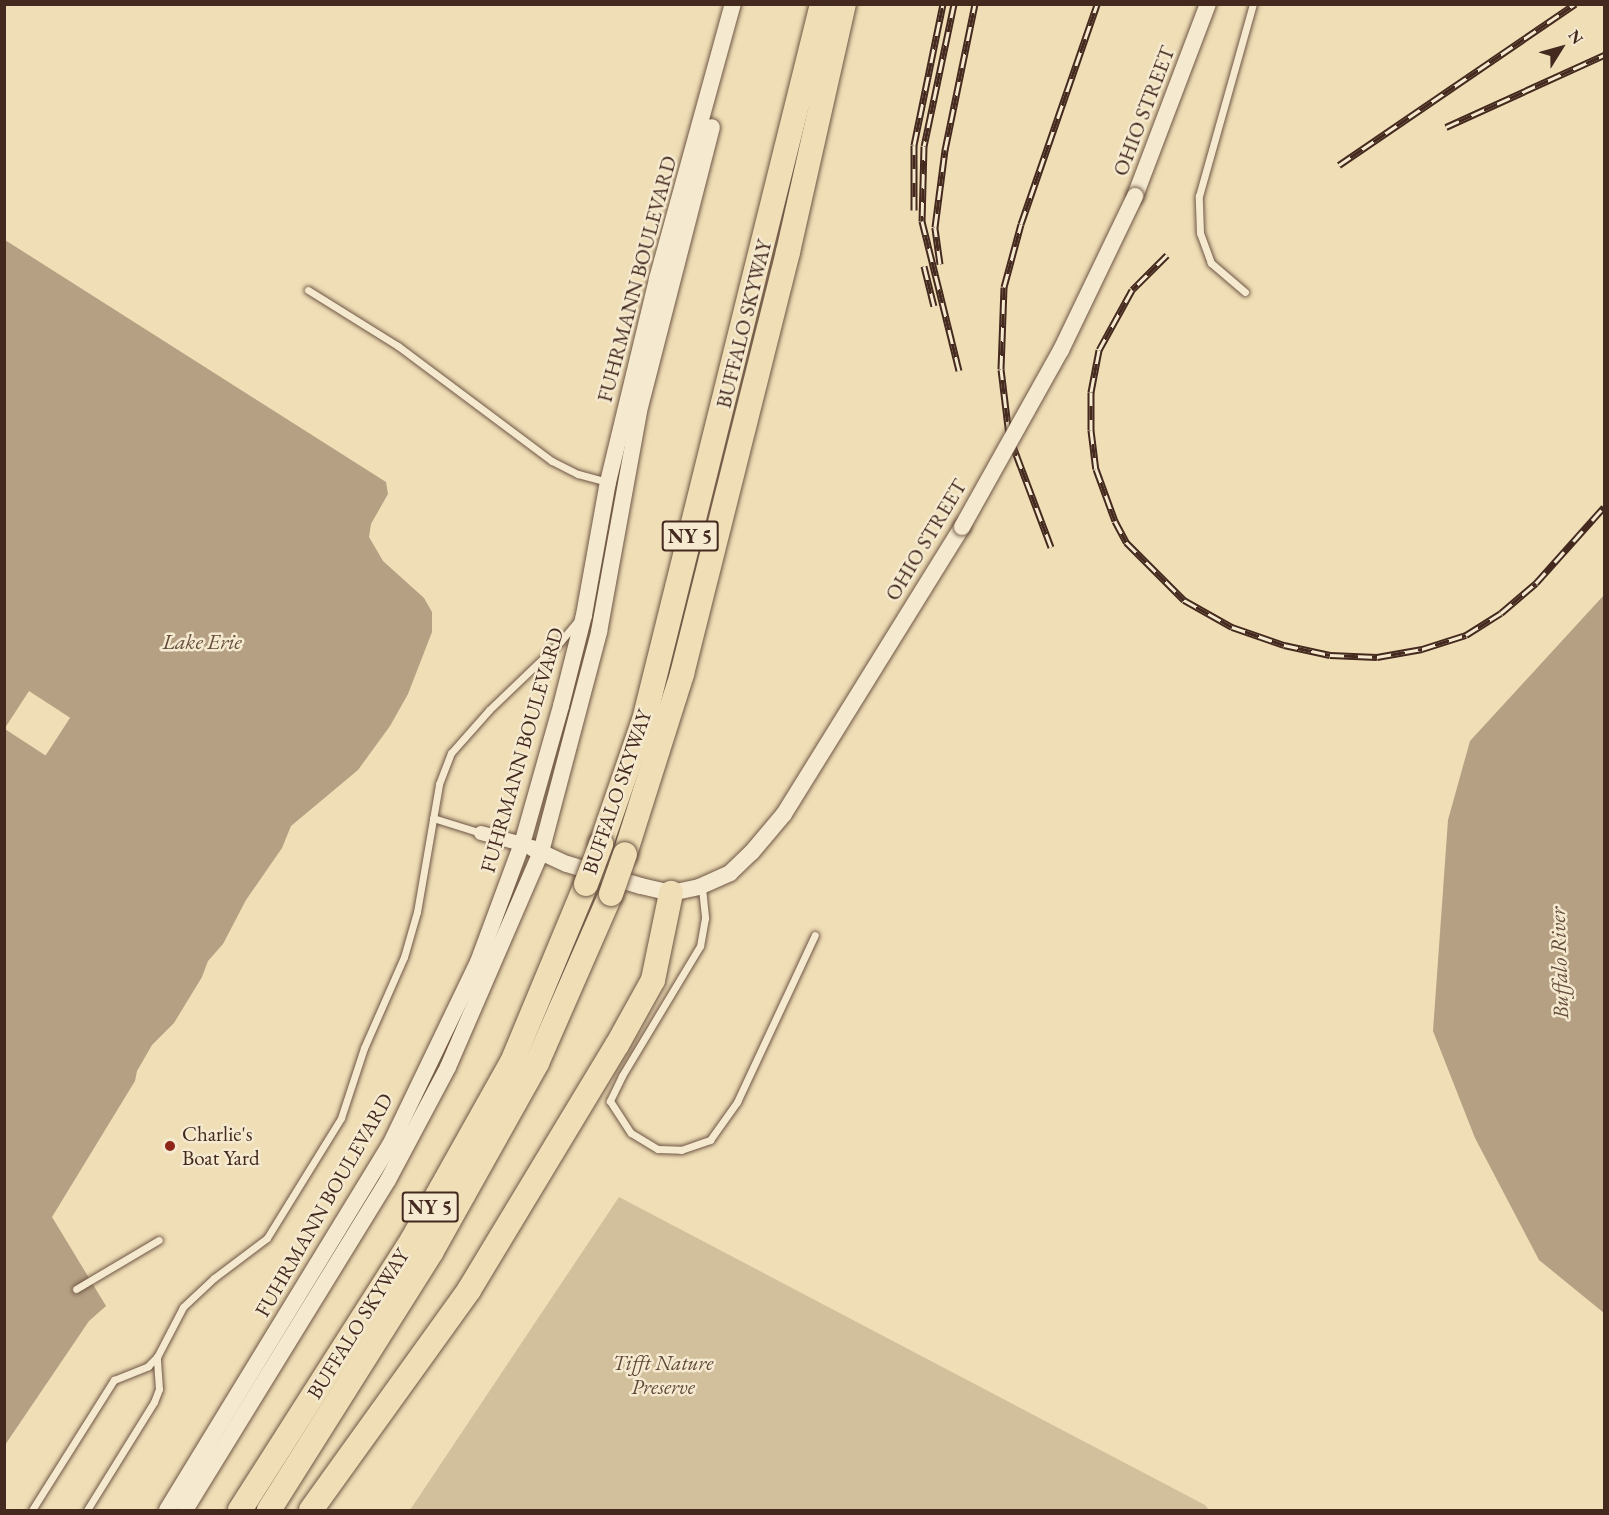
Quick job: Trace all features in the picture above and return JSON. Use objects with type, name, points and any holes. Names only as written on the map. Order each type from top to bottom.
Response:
[{"type":"highway","name":"BUFFALO SKYWAY","points":[[269,1510],[432,1251],[537,1063],[611,894],[626,854],[682,674],[788,252],[844,4]]},
{"type":"highway","name":"BUFFALO SKYWAY","points":[[240,1510],[412,1240],[512,1062],[586,884],[644,720],[769,225],[820,10]]},
{"type":"highway","points":[[311,1510],[469,1290],[617,1045],[653,980],[671,892]]},
{"type":"street","name":"FUHRMANN BOULEVARD","points":[[167,1510],[390,1145],[478,962],[522,844],[558,717],[585,607],[608,482],[657,279],[733,4]]},
{"type":"street","name":"FUHRMANN BOULEVARD","points":[[185,1510],[388,1180],[448,1067],[541,852],[599,632],[639,411],[745,4]]},
{"type":"street","name":"OHIO STREET","points":[[522,844],[567,864],[641,886],[671,892],[702,885],[730,873],[752,852],[783,814],[962,527],[1061,350],[1135,196],[1208,4]]},
{"type":"street","points":[[608,482],[626,486]]},
{"type":"street","points":[[481,833],[522,844]]},
{"type":"lane","points":[[1245,292],[1211,263],[1200,232],[1199,196],[1253,4]]},
{"type":"lane","points":[[308,290],[398,346],[552,461],[578,474],[608,482]]},
{"type":"lane","points":[[32,1510],[114,1380],[148,1366],[157,1357],[183,1307],[214,1278],[267,1238],[341,1118],[364,1048],[404,957],[417,912],[439,784],[451,753],[489,710],[560,642],[585,607]]},
{"type":"lane","points":[[433,818],[481,833]]},
{"type":"lane","points":[[702,885],[705,918],[700,946],[622,1076],[610,1101],[631,1133],[658,1149],[681,1150],[710,1140],[737,1102],[815,935]]},
{"type":"lane","points":[[76,1288],[159,1240]]},
{"type":"lane","points":[[87,1510],[154,1402],[159,1389],[157,1357]]},
{"type":"green space","name":"Tifft Nature Preserve","points":[[619,1197],[1205,1505],[1209,1510],[410,1510]]},
{"type":"water","name":"Lake Erie","points":[[5,240],[386,482],[388,494],[371,524],[369,537],[383,561],[424,598],[432,612],[432,632],[408,694],[390,726],[358,770],[291,826],[282,848],[246,900],[223,944],[208,961],[202,977],[174,1023],[152,1045],[137,1071],[135,1081],[52,1217],[106,1306],[89,1321],[5,1445]]},
{"type":"water","name":"Buffalo River","points":[[1604,595],[1604,1313],[1539,1260],[1475,1138],[1433,1031],[1448,820],[1470,741]]},
{"type":"pier","points":[[29,691],[70,718],[46,755],[4,729]]},
{"type":"railway","points":[[914,210],[914,145],[943,4]]},
{"type":"railway","points":[[954,4],[924,146],[922,221],[959,371]]},
{"type":"railway","points":[[940,264],[935,227],[945,150],[975,4]]},
{"type":"railway","points":[[1051,547],[1009,435],[1001,369],[1004,287],[1021,224],[1097,4]]},
{"type":"railway","points":[[1339,165],[1575,4]]},
{"type":"railway","points":[[1446,127],[1604,55]]},
{"type":"railway","points":[[1167,255],[1132,290],[1099,350],[1091,392],[1091,430],[1096,469],[1115,521],[1126,542],[1184,600],[1232,627],[1284,645],[1330,655],[1377,657],[1422,649],[1466,635],[1501,613],[1536,583],[1604,507]]},
{"type":"railway","points":[[924,266],[934,306]]},
{"type":"place","name":"Charlie's Boat Yard","points":[[170,1146]]}]
